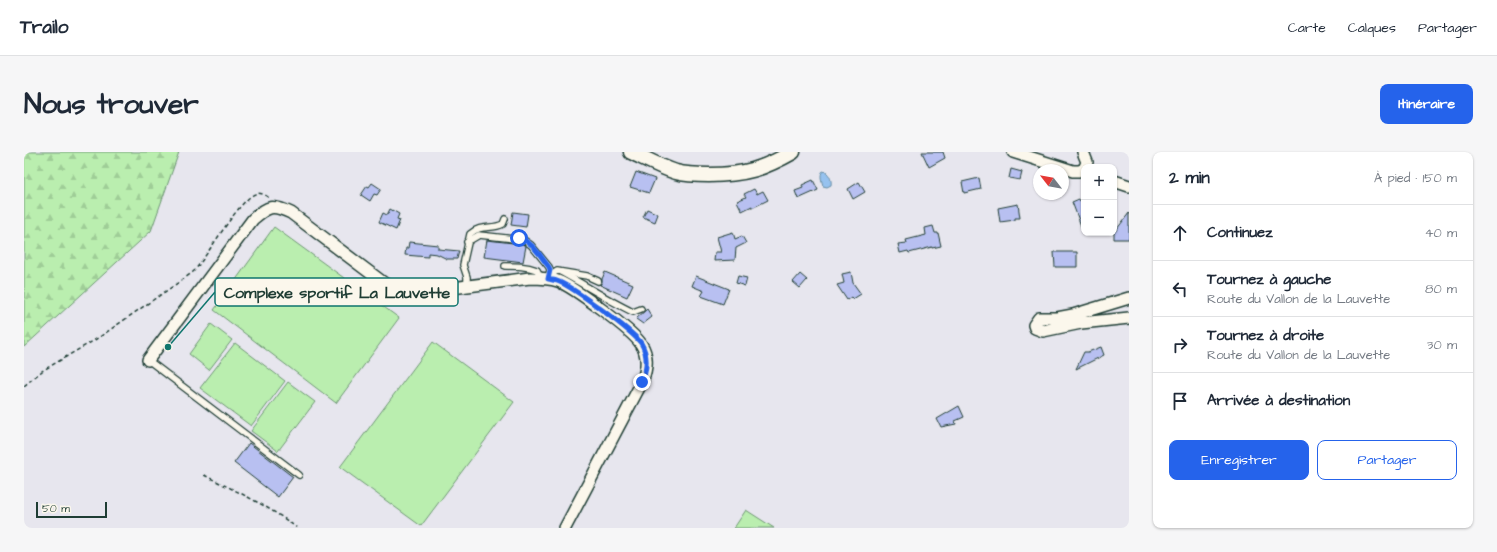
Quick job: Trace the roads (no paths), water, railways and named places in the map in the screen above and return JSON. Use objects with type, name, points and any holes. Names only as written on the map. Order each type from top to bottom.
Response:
[{"type":"street","points":[[631,152],[674,171],[689,175],[721,175],[747,172],[761,168],[793,152]]},
{"type":"street","points":[[1013,152],[1073,171],[1081,170]]},
{"type":"street","points":[[1083,152],[1086,164]]},
{"type":"street","points":[[1117,182],[1129,186]]},
{"type":"street","points":[[148,360],[253,219],[265,209],[273,207],[291,213],[393,290],[405,294],[467,286],[547,279],[558,281],[627,330],[641,344],[647,360],[646,373],[642,382],[565,528]]},
{"type":"street","points":[[1129,298],[1073,315],[1056,318],[1039,318],[1034,325],[1035,328],[1043,331],[1081,323],[1129,318]]},
{"type":"lane","points":[[467,286],[467,277],[463,265],[470,234],[474,230],[482,227],[500,226],[503,224],[505,219]]},
{"type":"lane","points":[[467,242],[478,235],[524,240],[532,245],[549,267],[550,270],[547,279]]},
{"type":"lane","points":[[505,266],[525,266],[537,270],[547,279]]},
{"type":"lane","points":[[547,279],[557,271],[587,276],[598,281]]},
{"type":"lane","points":[[561,272],[602,297],[632,312],[641,309]]},
{"type":"lane","points":[[148,360],[299,475]]},
{"type":"water","points":[[823,171],[827,173],[831,183],[831,185],[827,187],[823,186],[821,174]]},
{"type":"place","name":"Complexe sportif La Lauvette","points":[[168,347]]}]
